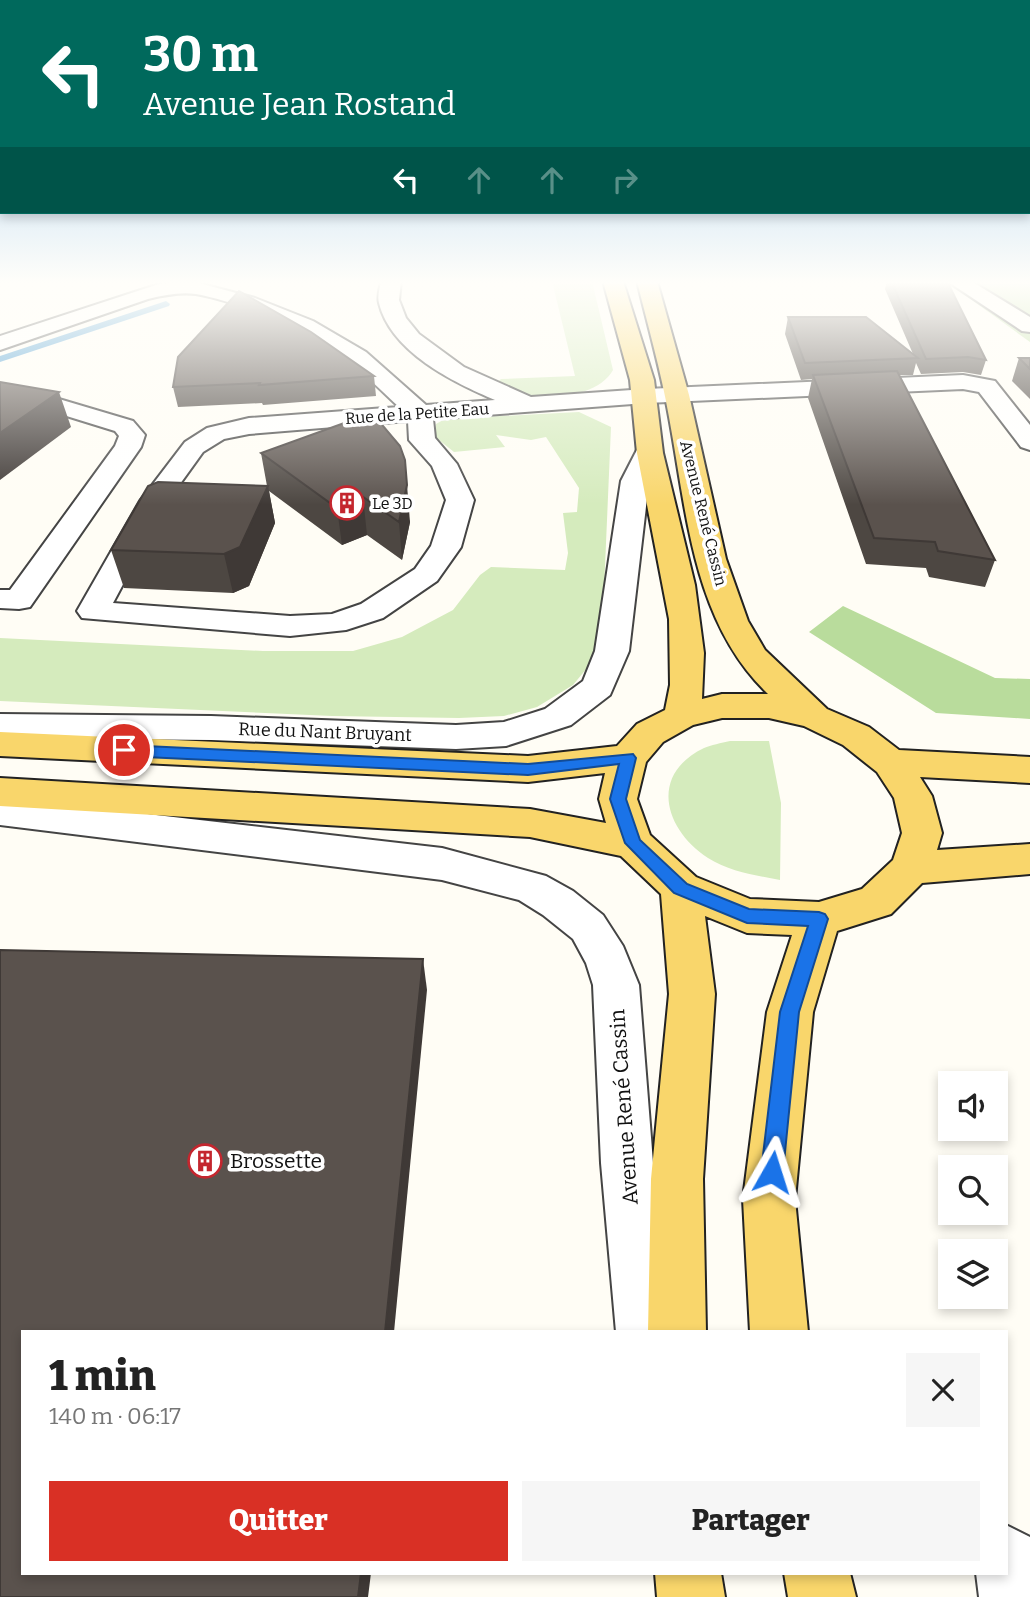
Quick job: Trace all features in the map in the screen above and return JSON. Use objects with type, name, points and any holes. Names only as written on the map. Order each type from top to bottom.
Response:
[{"type":"main road","points":[[636,356],[646,396],[649,450],[690,651],[688,691],[681,716]]},
{"type":"main road","name":"Avenue René Cassin","points":[[667,356],[712,559],[727,606],[747,648],[780,686],[815,717]]},
{"type":"main road","points":[[722,706],[769,706],[815,717],[856,736],[890,763],[913,796],[922,833],[911,868],[876,902],[819,919],[747,916],[681,888],[633,843],[618,799],[628,758],[650,733],[681,716],[722,706]]},
{"type":"main road","name":"Rue du Nant Bruyant","points":[[0,744],[528,769],[628,758]]},
{"type":"main road","points":[[890,763],[1030,769]]},
{"type":"main road","points":[[0,792],[530,823],[633,843]]},
{"type":"main road","points":[[911,868],[1030,859]]},
{"type":"main road","points":[[677,1330],[677,1179],[692,994],[681,888]]},
{"type":"main road","points":[[779,1330],[769,1199],[790,1012],[819,919]]},
{"type":"main road","points":[[688,1575],[691,1597]]},
{"type":"main road","points":[[817,1575],[822,1597]]},
{"type":"street","points":[[156,453],[154,501],[93,611],[290,626],[335,623],[372,611],[426,575],[446,547],[460,500],[444,464],[422,440],[420,413],[355,356]]},
{"type":"street","points":[[433,356],[482,386],[533,404]]},
{"type":"street","name":"Rue de la Petite Eau","points":[[156,453],[194,447],[216,433],[249,426],[646,396],[963,382],[988,386],[1030,442]]},
{"type":"street","points":[[0,408],[12,400],[22,398],[43,401],[124,426],[156,453]]},
{"type":"street","name":"Rue du Nant Bruyant","points":[[0,726],[211,728],[456,737],[506,734],[558,717],[598,687],[612,651],[635,481],[649,450]]},
{"type":"street","points":[[0,600],[19,600],[156,453]]},
{"type":"street","name":"Avenue René Cassin","points":[[0,811],[442,864],[531,887],[558,903],[588,927],[607,959],[615,985],[627,1163],[645,1330]]},
{"type":"street","points":[[1008,1547],[1030,1547]]},
{"type":"street","points":[[1008,1569],[1013,1597]]},
{"type":"green space","points":[[570,356],[610,356],[613,370],[607,378],[586,391],[548,398],[526,396],[494,385],[501,379],[575,376]]},
{"type":"green space","points":[[579,412],[611,427],[604,590],[592,662],[573,685],[537,707],[504,716],[459,718],[332,716],[0,701],[0,638],[263,651],[353,651],[402,637],[453,610],[480,575],[491,567],[565,570],[568,553],[563,513],[577,512],[579,488],[546,437],[531,440],[496,435],[505,447],[454,452],[434,436],[436,424],[445,419]]},
{"type":"green space","points":[[843,606],[995,678],[1030,679],[1030,719],[936,713],[809,632]]},
{"type":"green space","points":[[730,741],[769,741],[781,803],[780,880],[752,875],[716,863],[693,846],[681,833],[673,818],[669,787],[675,773],[686,759],[704,748]]},
{"type":"building","points":[[345,356],[374,376],[259,385],[260,383],[173,387],[178,357]]},
{"type":"building","points":[[802,356],[915,356],[918,358],[805,363]]},
{"type":"building","points":[[924,356],[984,356],[986,360],[968,357],[926,359]]},
{"type":"building","points":[[1019,358],[1030,358],[1030,369]]},
{"type":"building","points":[[897,371],[995,560],[938,551],[935,542],[874,538],[813,375]]},
{"type":"building","points":[[0,382],[59,392],[0,433]]},
{"type":"building","points":[[372,413],[400,446],[405,460],[407,485],[399,522],[363,497],[337,508],[261,453]]},
{"type":"building","points":[[158,482],[268,486],[240,547],[224,554],[111,550],[148,486]]},
{"type":"building","name":"Brossette","points":[[0,950],[423,959],[385,1330],[21,1330],[21,1575],[361,1575],[358,1597],[0,1597]]},
{"type":"waterway","points":[[0,359],[10,356]]},
{"type":"place","name":"Le 3D","points":[[347,503]]},
{"type":"place","name":"Brossette","points":[[205,1161]]},
{"type":"route","points":[[124,750],[528,769],[628,758],[618,799],[633,843],[681,888],[747,916],[819,919],[790,1012],[772,1172]]}]
